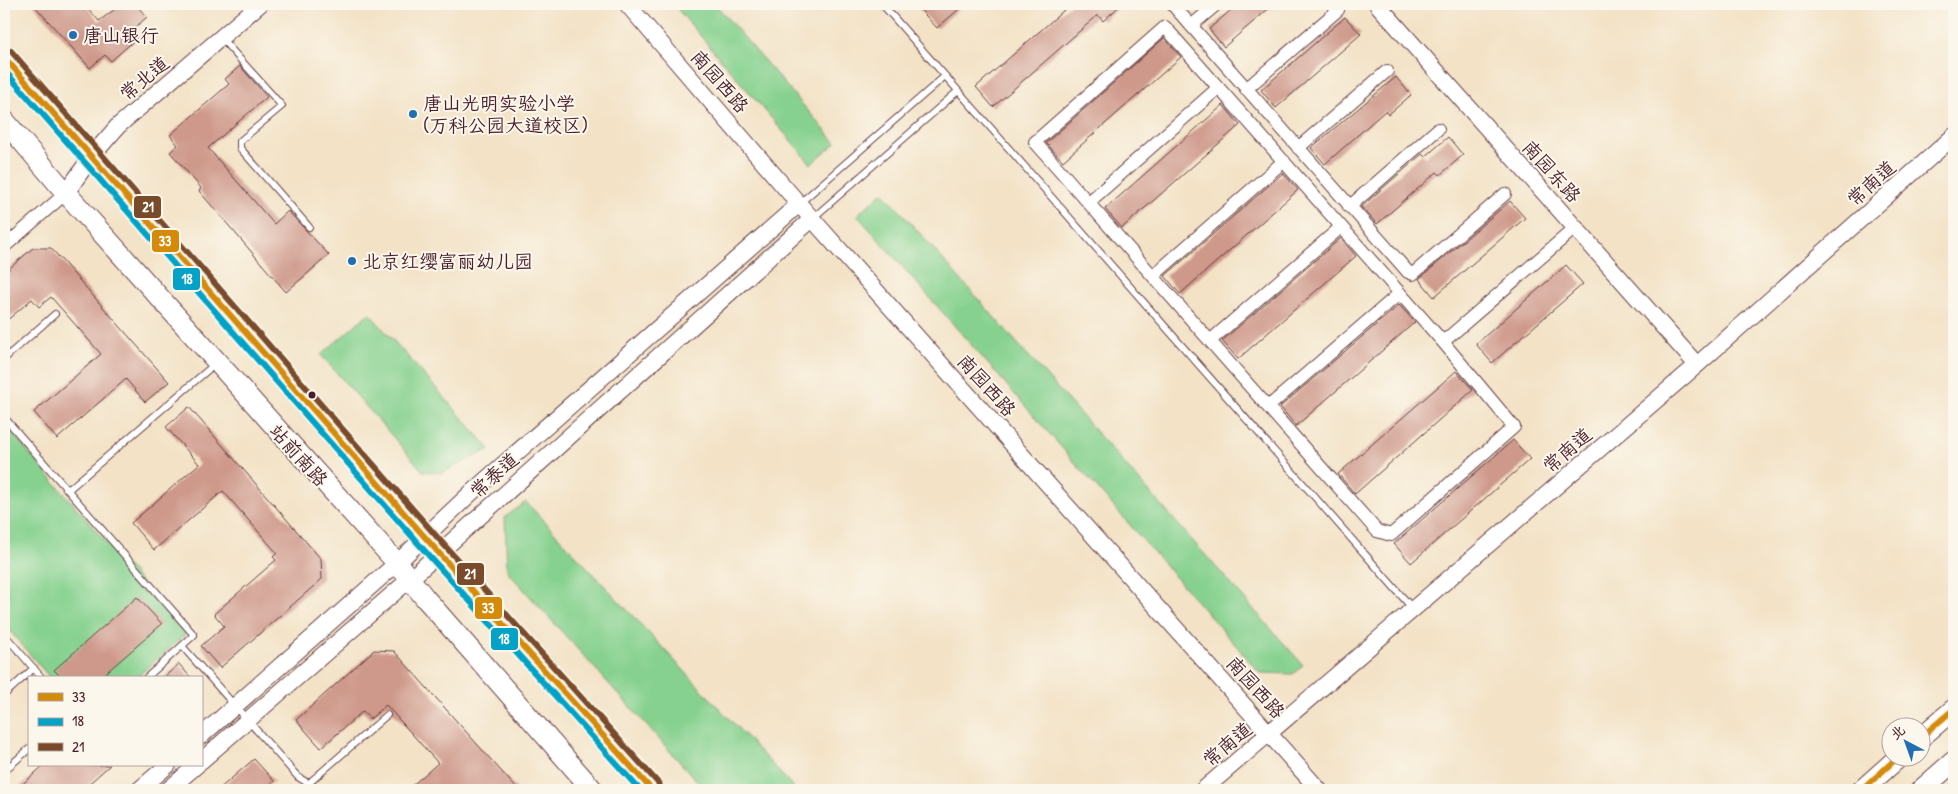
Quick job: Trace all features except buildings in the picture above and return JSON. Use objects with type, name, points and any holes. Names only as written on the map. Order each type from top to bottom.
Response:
[{"type":"main road","points":[[4,57],[432,545],[652,790]]},
{"type":"main road","name":"站前南路","points":[[4,120],[66,193],[397,563],[425,598],[593,790]]},
{"type":"main road","points":[[1930,729],[1954,709]]},
{"type":"main road","points":[[1921,790],[1954,761]]},
{"type":"main road","points":[[1862,790],[1889,766]]},
{"type":"street","name":"常北道","points":[[66,193],[92,156],[118,126],[260,4]]},
{"type":"street","name":"南园西路","points":[[627,4],[812,219],[1319,790]]},
{"type":"street","points":[[1172,4],[1408,272],[1413,274],[1505,194]]},
{"type":"street","points":[[1191,26],[1216,4]]},
{"type":"street","name":"南园东路","points":[[1377,4],[1697,365]]},
{"type":"street","points":[[1246,89],[1338,10]]},
{"type":"street","points":[[1165,27],[1284,161],[1443,342],[1514,427],[1391,535],[1377,531],[1035,142],[1165,27]]},
{"type":"street","points":[[1298,148],[1387,71]]},
{"type":"street","points":[[1088,202],[1218,88]]},
{"type":"street","points":[[1349,207],[1438,130]]},
{"type":"street","name":"常南道","points":[[1203,790],[1697,365],[1954,136]]},
{"type":"street","points":[[1153,276],[1284,161]]},
{"type":"street","points":[[4,247],[66,193]]},
{"type":"street","name":"常泰道","points":[[202,760],[410,579],[432,545],[472,492],[799,204]]},
{"type":"street","name":"常泰道","points":[[202,735],[397,563],[432,545],[812,219]]},
{"type":"street","points":[[1210,341],[1341,227]]},
{"type":"street","points":[[1443,342],[1575,228]]},
{"type":"street","points":[[1268,407],[1400,293]]},
{"type":"street","points":[[139,790],[167,766]]},
{"type":"street","points":[[168,790],[196,766]]},
{"type":"lane","points":[[882,4],[1413,610]]},
{"type":"lane","points":[[221,38],[282,106],[240,141],[240,148],[309,228]]},
{"type":"lane","points":[[799,204],[945,76]]},
{"type":"lane","points":[[812,219],[958,91]]},
{"type":"lane","points":[[4,359],[55,314]]},
{"type":"lane","points":[[68,490],[217,362]]},
{"type":"lane","points":[[4,417],[194,635],[148,676]]},
{"type":"lane","points":[[4,634],[40,676]]},
{"type":"lane","points":[[182,646],[298,777],[319,790]]},
{"type":"lane","points":[[4,695],[34,668]]},
{"type":"lane","points":[[309,783],[387,715]]},
{"type":"lane","points":[[4,771],[28,750]]},
{"type":"green space","points":[[673,4],[715,4],[836,143],[811,164]]},
{"type":"green space","points":[[883,192],[1303,665],[1293,674],[1260,673],[857,215]]},
{"type":"green space","points":[[369,313],[490,449],[442,473],[423,471],[321,355]]},
{"type":"green space","points":[[4,424],[186,634],[138,676],[48,676],[4,624]]},
{"type":"green space","points":[[526,502],[796,790],[705,790],[507,571],[505,517]]},
{"type":"transit line","name":"21","points":[[11,51],[445,546],[659,784]]},
{"type":"transit line","name":"33","points":[[4,57],[438,552],[652,790]]},
{"type":"transit line","name":"18","points":[[4,70],[431,558],[640,790]]},
{"type":"transit line","name":"33","points":[[1930,729],[1954,709]]},
{"type":"transit line","name":"33","points":[[1862,790],[1888,766]]},
{"type":"place","name":"唐山银行","points":[[73,35]]},
{"type":"place","name":"唐山光明实验小学 (万科公园大道校区)","points":[[413,114]]},
{"type":"place","name":"北京红缨富丽幼儿园","points":[[352,261]]}]
